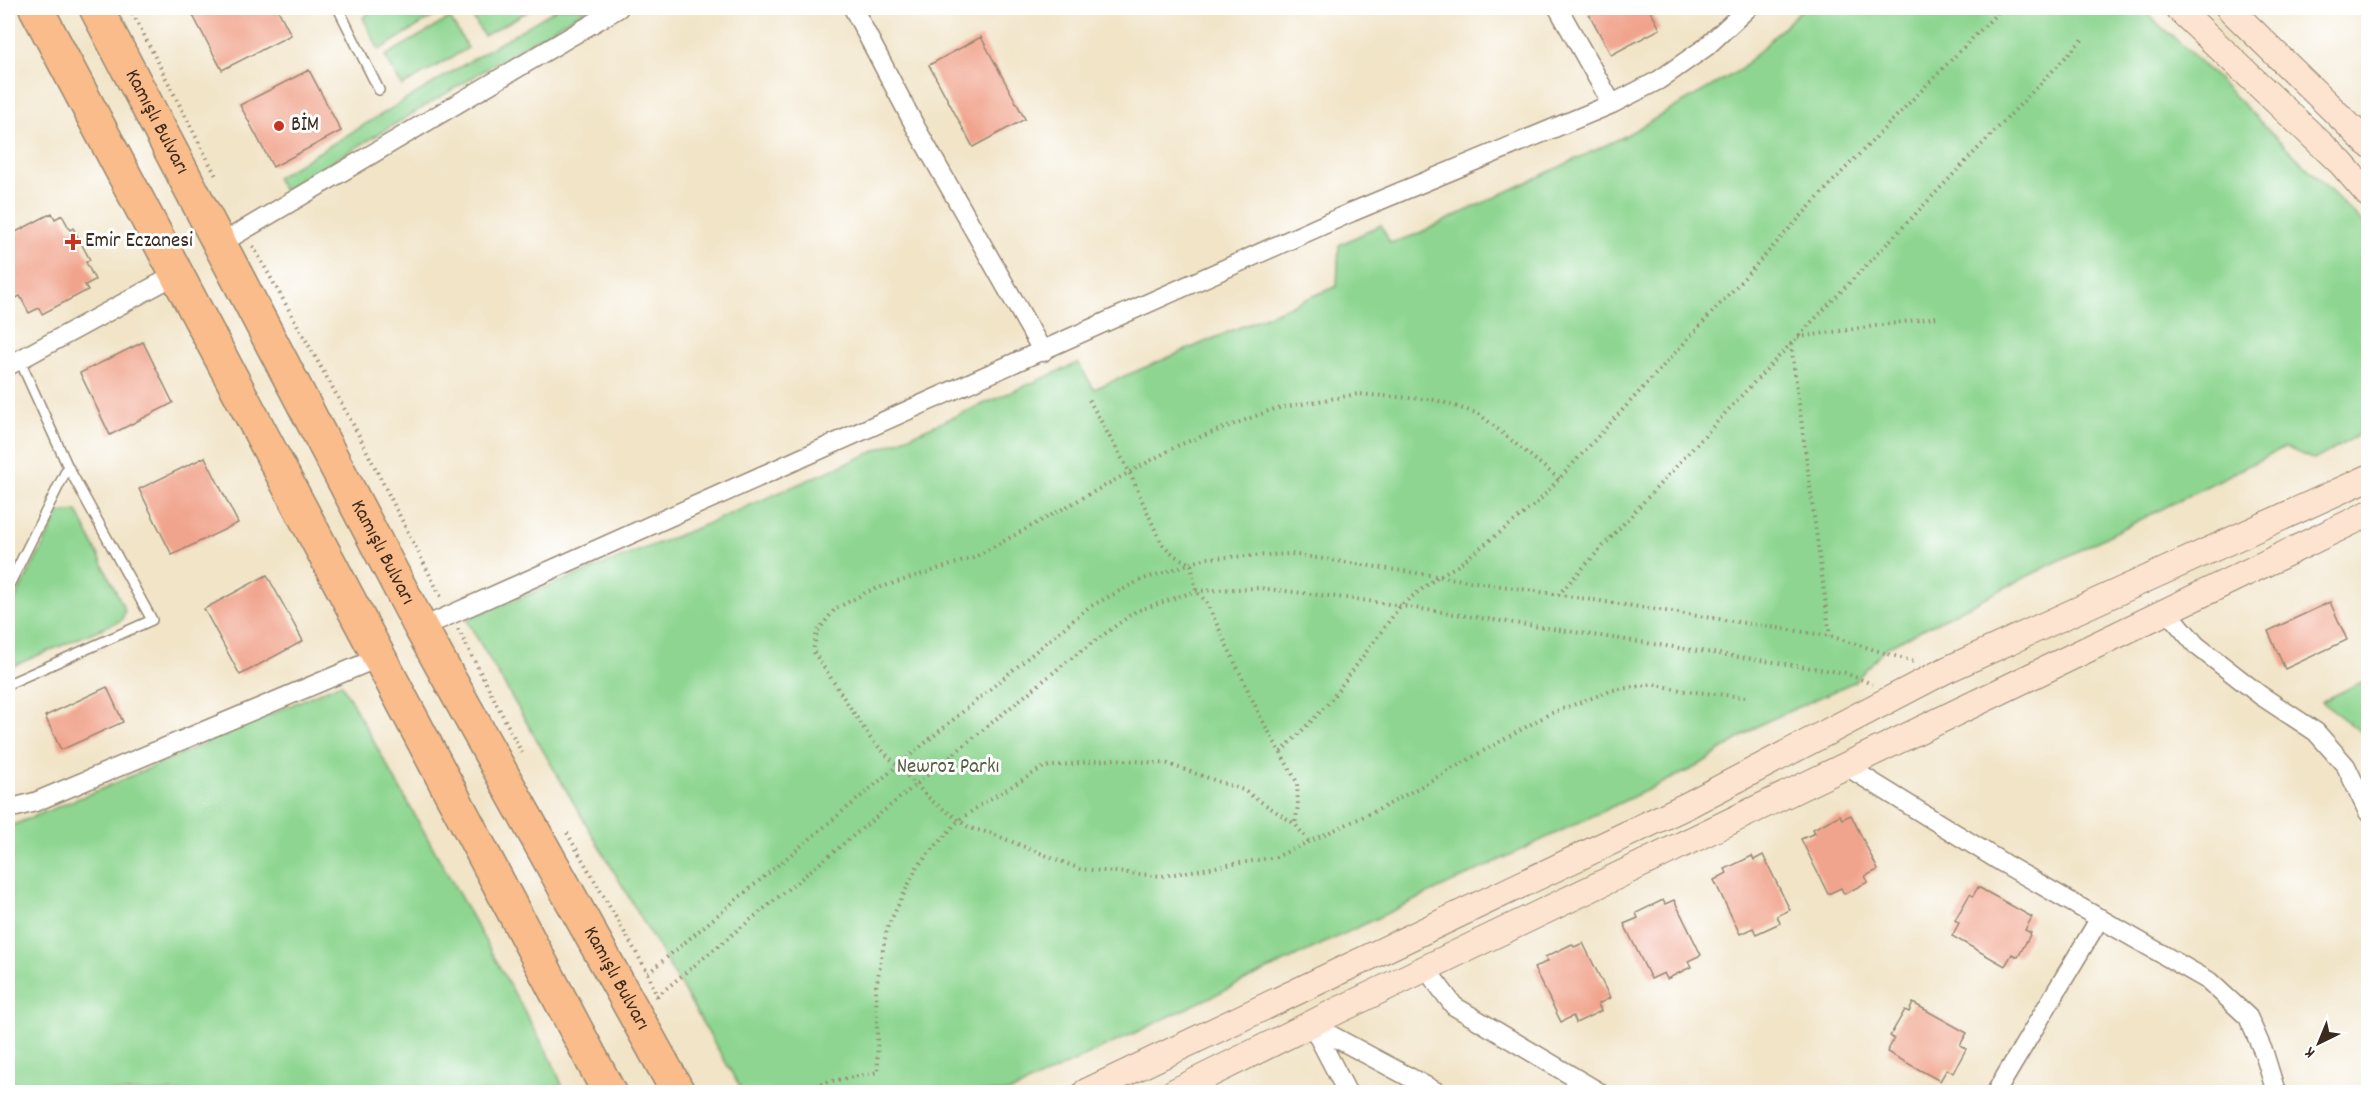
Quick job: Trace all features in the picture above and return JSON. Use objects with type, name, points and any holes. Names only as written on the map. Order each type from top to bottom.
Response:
[{"type":"highway","points":[[36,8],[609,1092]]},
{"type":"highway","name":"Kamışlı Bulvarı","points":[[96,8],[232,237],[421,628],[678,1092]]},
{"type":"main road","points":[[2178,8],[2341,162],[2368,194]]},
{"type":"main road","points":[[2229,8],[2368,144]]},
{"type":"main road","points":[[1086,1092],[1686,806],[1944,671],[2368,478]]},
{"type":"main road","points":[[1174,1092],[2368,514]]},
{"type":"street","points":[[232,237],[618,8]]},
{"type":"street","points":[[853,8],[916,128],[1043,352]]},
{"type":"street","points":[[1558,8],[1612,104]]},
{"type":"street","points":[[421,628],[1352,212],[1612,104],[1659,80],[1706,47],[1748,8]]},
{"type":"street","points":[[14,364],[177,274]]},
{"type":"street","points":[[2167,611],[2196,645],[2260,695],[2316,732],[2346,766],[2368,812]]},
{"type":"street","points":[[8,806],[16,807],[35,802],[380,657]]},
{"type":"street","points":[[1846,766],[2003,863],[2209,981],[2248,1017],[2264,1053],[2276,1092]]},
{"type":"street","points":[[1996,1092],[2100,918]]},
{"type":"street","points":[[1426,969],[1454,1006],[1599,1092]]},
{"type":"street","points":[[1312,1025],[1347,1092]]},
{"type":"street","points":[[1312,1025],[1437,1092]]},
{"type":"lane","points":[[338,8],[379,90]]},
{"type":"lane","points":[[8,684],[152,620],[14,364]]},
{"type":"lane","points":[[8,587],[68,467]]},
{"type":"path","points":[[130,8],[217,178]]},
{"type":"path","points":[[410,8],[430,11],[453,8]]},
{"type":"path","points":[[1281,752],[1327,705],[1401,605],[1439,576],[1457,566],[1535,505],[1837,177],[2002,8]]},
{"type":"path","points":[[1558,595],[1791,344],[2084,38]]},
{"type":"path","points":[[232,237],[354,426],[524,756]]},
{"type":"path","points":[[1797,338],[1938,317]]},
{"type":"path","points":[[1791,344],[1830,636]]},
{"type":"path","points":[[1559,479],[1479,414],[1436,400],[1358,394],[1274,410],[1179,445],[973,558],[869,591],[836,609],[817,632],[813,651],[871,739],[916,785],[970,828],[990,833],[1080,869],[1162,876],[1276,857],[1386,806],[1549,714],[1613,690],[1653,684],[1685,691],[1744,697]]},
{"type":"path","points":[[1089,399],[1129,471],[1161,543],[1175,556],[1191,564]]},
{"type":"path","points":[[648,973],[1089,607],[1141,580],[1207,558],[1291,554],[1439,576],[1830,636],[1944,671]]},
{"type":"path","points":[[1191,564],[1196,591],[1206,601],[1261,718],[1297,782],[1298,806],[1295,824]]},
{"type":"path","points":[[657,996],[1065,663],[1136,611],[1196,591],[1259,588],[1401,605],[1845,673],[1898,694]]},
{"type":"path","points":[[816,1092],[817,1084],[878,1072],[876,987],[887,928],[917,867],[959,820],[1044,767],[1115,759],[1168,764],[1244,790],[1295,824],[1309,842]]},
{"type":"path","points":[[566,831],[648,973],[662,1006]]},
{"type":"green space","points":[[375,8],[436,15],[379,50],[363,18]]},
{"type":"green space","points":[[467,8],[534,8],[484,36]]},
{"type":"green space","points":[[558,8],[588,8],[284,191],[276,178]]},
{"type":"green space","name":"Newroz Parkı","points":[[1803,8],[2140,8],[2190,52],[2368,228],[2368,430],[2314,460],[2285,447],[1887,647],[1854,682],[1761,724],[1696,767],[1010,1092],[743,1092],[466,619],[702,526],[1078,363],[1094,389],[1337,286],[1339,245],[1381,225],[1390,243],[1415,235],[1623,137],[1740,70]]},
{"type":"green space","points":[[450,18],[468,48],[402,86],[385,56]]},
{"type":"green space","points":[[77,511],[125,610],[122,620],[8,668],[8,613],[60,513]]},
{"type":"green space","points":[[2368,679],[2368,737],[2321,702]]},
{"type":"green space","points":[[341,683],[551,1059],[565,1092],[8,1092],[8,827],[104,788]]},
{"type":"building","points":[[189,8],[277,8],[291,35],[222,70]]},
{"type":"building","points":[[1586,8],[1649,8],[1660,29],[1611,55]]},
{"type":"building","points":[[981,37],[1025,119],[973,147],[929,65]]},
{"type":"building","points":[[309,70],[341,131],[273,167],[240,105]]},
{"type":"building","points":[[52,213],[55,219],[62,215],[70,230],[73,228],[90,260],[86,262],[95,280],[85,285],[88,290],[42,314],[39,308],[29,313],[20,296],[14,299],[8,287],[8,236]]},
{"type":"building","points":[[143,342],[173,403],[110,435],[80,373]]},
{"type":"building","points":[[205,457],[238,523],[172,555],[139,489]]},
{"type":"building","points":[[267,575],[303,641],[240,675],[204,609]]},
{"type":"building","points":[[2330,602],[2347,640],[2285,669],[2268,631]]},
{"type":"building","points":[[107,687],[123,722],[61,750],[45,716]]},
{"type":"building","points":[[1840,815],[1842,819],[1851,815],[1878,870],[1865,876],[1868,882],[1844,894],[1841,888],[1828,894],[1801,839],[1815,833],[1813,829]]},
{"type":"building","points":[[1763,855],[1790,910],[1777,916],[1780,923],[1756,934],[1753,928],[1740,934],[1714,880],[1727,873],[1725,869],[1752,856],[1754,860]]},
{"type":"building","points":[[1978,887],[2032,917],[2025,930],[2031,933],[2018,957],[2012,954],[2005,966],[1952,936],[1959,923],[1955,920],[1970,894],[1973,896]]},
{"type":"building","points":[[1663,900],[1665,904],[1674,900],[1701,955],[1688,961],[1691,967],[1667,979],[1664,973],[1651,979],[1624,924],[1638,918],[1636,913]]},
{"type":"building","points":[[1583,943],[1610,998],[1598,1004],[1601,1011],[1576,1023],[1573,1016],[1561,1022],[1534,968],[1548,961],[1545,957],[1572,944],[1574,947]]},
{"type":"building","points":[[1913,1003],[1967,1033],[1960,1045],[1966,1049],[1953,1073],[1947,1069],[1940,1081],[1887,1052],[1894,1039],[1890,1036],[1905,1010],[1909,1012]]},
{"type":"place","name":"BİM","points":[[279,126]]},
{"type":"place","name":"Emir Eczanesi","points":[[73,242]]}]
